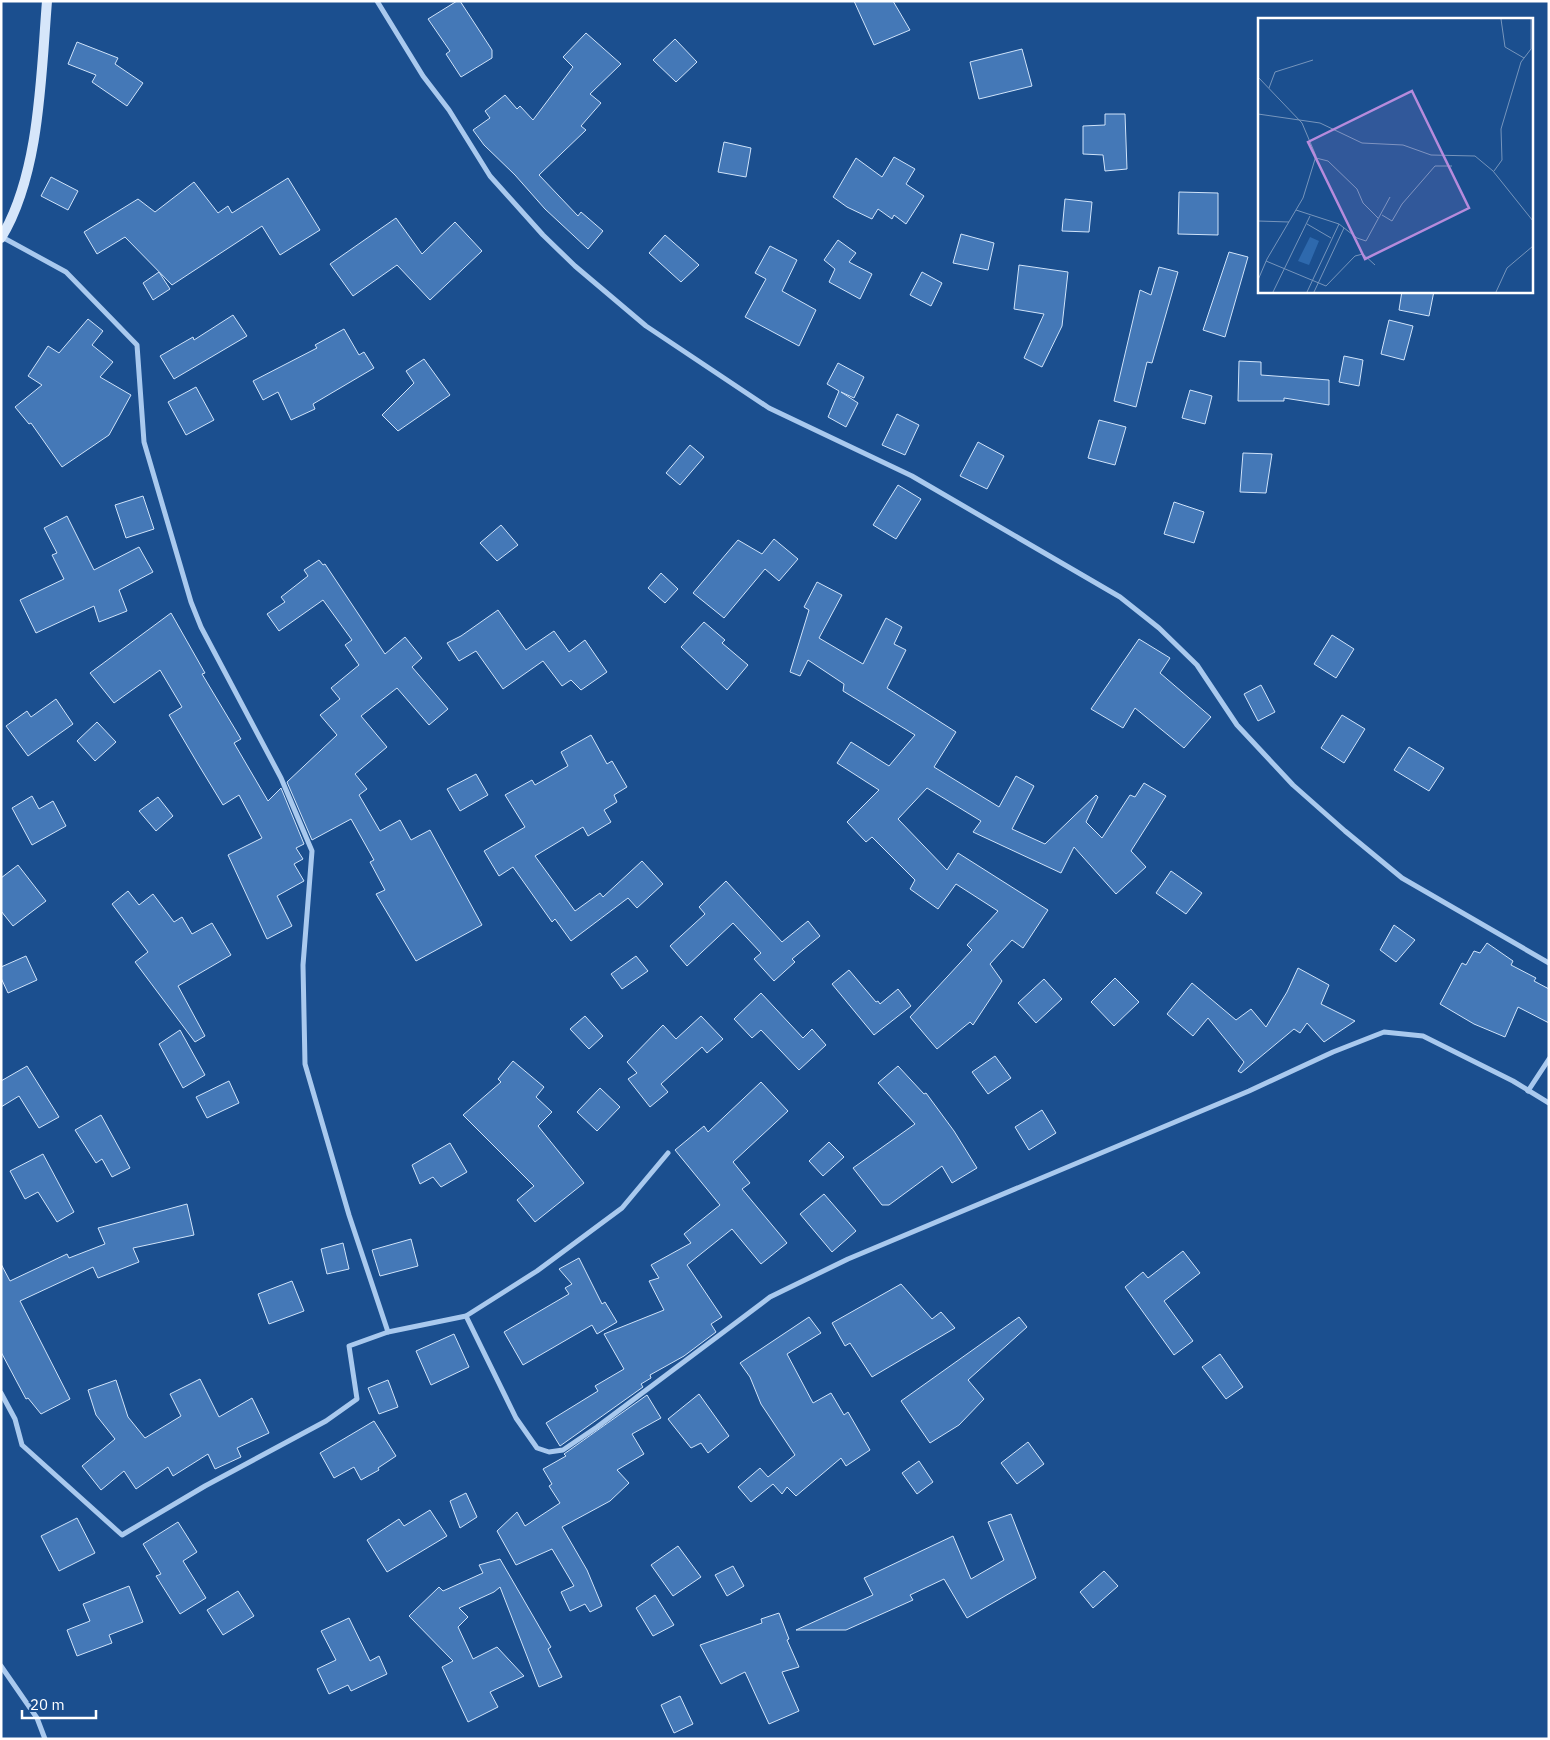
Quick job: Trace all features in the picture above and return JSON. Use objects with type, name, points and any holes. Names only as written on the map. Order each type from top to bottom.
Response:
[{"type":"street","points":[[47,1],[38,111],[26,176],[16,212],[2,238],[66,272],[137,345],[144,442],[191,602],[201,627],[281,778],[312,851],[303,965],[305,1064],[349,1215],[388,1332]]},
{"type":"street","points":[[377,1],[423,76],[448,110],[490,176],[543,235],[575,266],[646,326],[769,408],[912,476],[1120,598],[1159,628],[1196,665],[1237,725],[1292,785],[1345,831],[1402,878],[1549,963]]},
{"type":"street","points":[[466,1316],[516,1418],[537,1448],[550,1452],[563,1450],[597,1427],[770,1297],[848,1259],[1384,1032],[1423,1036],[1549,1103]]},
{"type":"street","points":[[1528,1091],[1549,1059]]},
{"type":"street","points":[[1,1393],[15,1419],[22,1445],[122,1535],[205,1486],[326,1421],[357,1399],[349,1346],[388,1332],[466,1316],[537,1271],[622,1208],[668,1153]]},
{"type":"street","points":[[1,1666],[37,1718],[45,1739]]},
{"type":"building","points":[[460,1],[492,50],[492,58],[461,77],[446,54],[450,51],[428,19]]},
{"type":"building","points":[[854,1],[893,1],[910,30],[874,45]]},
{"type":"building","points":[[586,33],[621,64],[590,94],[601,103],[581,126],[586,130],[539,175],[578,216],[581,212],[603,231],[588,249],[545,209],[515,175],[484,145],[473,130],[490,118],[485,111],[505,95],[517,109],[520,106],[533,120],[573,67],[563,57]]},
{"type":"building","points":[[675,39],[697,62],[676,82],[653,60]]},
{"type":"building","points":[[77,42],[118,58],[115,64],[143,83],[127,106],[92,82],[96,75],[68,64]]},
{"type":"building","points":[[1022,49],[1032,86],[979,99],[970,62]]},
{"type":"building","points":[[1105,114],[1125,114],[1127,169],[1105,171],[1103,155],[1083,154],[1083,126],[1105,125]]},
{"type":"building","points":[[724,142],[751,148],[746,177],[718,172]]},
{"type":"building","points":[[894,157],[915,169],[906,184],[924,196],[906,224],[894,215],[892,219],[878,209],[872,219],[847,207],[833,197],[856,158],[882,177]]},
{"type":"building","points":[[51,177],[78,191],[68,210],[41,196]]},
{"type":"building","points":[[288,178],[320,230],[280,255],[262,226],[172,285],[125,237],[97,254],[84,232],[138,199],[155,212],[194,182],[218,213],[228,206],[232,213]]},
{"type":"building","points":[[1179,192],[1218,193],[1218,235],[1178,234]]},
{"type":"building","points":[[1065,199],[1092,202],[1089,232],[1062,231]]},
{"type":"building","points":[[396,218],[422,254],[455,222],[482,251],[430,300],[397,265],[353,296],[330,264]]},
{"type":"building","points":[[961,234],[994,243],[988,270],[953,263]]},
{"type":"building","points":[[665,235],[699,265],[681,282],[649,253]]},
{"type":"building","points":[[838,240],[856,253],[849,262],[872,274],[860,299],[829,282],[835,269],[824,260]]},
{"type":"building","points":[[770,246],[797,260],[782,291],[816,310],[799,346],[745,317],[766,279],[755,273]]},
{"type":"building","points":[[1229,252],[1248,257],[1225,337],[1203,330]]},
{"type":"building","points":[[1019,265],[1068,272],[1062,326],[1042,367],[1024,358],[1044,314],[1014,309]]},
{"type":"building","points":[[1159,267],[1178,272],[1152,363],[1147,362],[1136,407],[1114,401],[1140,290],[1151,295]]},
{"type":"building","points":[[159,272],[170,289],[153,300],[143,283]]},
{"type":"building","points":[[922,272],[942,283],[931,306],[910,295]]},
{"type":"building","points":[[1402,292],[1434,292],[1429,316],[1399,310]]},
{"type":"building","points":[[233,315],[247,336],[174,379],[160,356],[193,337],[194,340]]},
{"type":"building","points":[[88,319],[103,331],[92,345],[113,362],[100,377],[131,395],[109,435],[62,467],[31,423],[29,424],[15,407],[42,385],[28,376],[48,346],[59,353]]},
{"type":"building","points":[[1389,320],[1413,326],[1404,360],[1381,354]]},
{"type":"building","points":[[344,329],[359,355],[364,352],[374,368],[313,404],[315,409],[291,420],[278,392],[263,400],[253,381],[317,348],[315,345]]},
{"type":"building","points":[[1344,356],[1363,360],[1359,386],[1339,382]]},
{"type":"building","points":[[424,359],[450,395],[398,431],[382,415],[414,383],[406,371]]},
{"type":"building","points":[[1239,361],[1261,362],[1261,375],[1329,380],[1329,405],[1284,398],[1284,401],[1238,401]]},
{"type":"building","points":[[838,363],[864,377],[854,398],[841,392],[858,403],[846,427],[828,417],[839,391],[827,384]]},
{"type":"building","points":[[196,387],[214,420],[186,435],[168,402]]},
{"type":"building","points":[[1190,390],[1212,396],[1205,424],[1182,418]]},
{"type":"building","points":[[897,414],[919,425],[905,455],[882,445]]},
{"type":"building","points":[[1099,420],[1126,427],[1115,465],[1088,458]]},
{"type":"building","points":[[978,442],[1004,456],[987,489],[960,476]]},
{"type":"building","points":[[690,445],[704,457],[680,485],[666,473]]},
{"type":"building","points":[[1243,453],[1272,454],[1266,493],[1240,492]]},
{"type":"building","points":[[898,485],[921,499],[896,539],[873,525]]},
{"type":"building","points":[[143,496],[154,529],[126,538],[115,505]]},
{"type":"building","points":[[1174,502],[1204,512],[1194,543],[1164,534]]},
{"type":"building","points":[[67,516],[94,570],[139,547],[153,572],[119,590],[127,611],[99,622],[94,606],[36,633],[20,600],[64,579],[52,555],[57,553],[44,528]]},
{"type":"building","points":[[501,525],[518,545],[497,561],[480,543]]},
{"type":"building","points":[[774,539],[798,559],[779,581],[765,569],[724,618],[693,593],[738,540],[762,554]]},
{"type":"building","points":[[319,560],[323,565],[325,564],[385,654],[405,637],[422,658],[412,667],[448,709],[429,725],[397,688],[361,716],[387,747],[355,774],[367,789],[359,795],[380,831],[400,820],[411,840],[430,830],[482,925],[416,961],[376,894],[385,890],[370,862],[374,860],[351,819],[312,840],[287,782],[337,735],[320,715],[340,699],[331,688],[359,665],[345,645],[352,640],[323,600],[279,631],[267,614],[285,602],[281,597],[308,576],[304,570]]},
{"type":"building","points":[[661,573],[678,589],[665,603],[648,588]]},
{"type":"building","points":[[817,582],[842,595],[819,638],[863,664],[886,618],[902,627],[894,644],[906,650],[887,688],[956,732],[934,767],[999,807],[1016,776],[1034,786],[1012,829],[1045,844],[1096,795],[1098,797],[1086,822],[1102,838],[1130,795],[1135,797],[1144,783],[1166,796],[1131,851],[1146,867],[1116,894],[1074,847],[1061,873],[973,832],[981,821],[927,788],[898,819],[947,870],[958,853],[1048,910],[1023,948],[1012,940],[990,964],[1002,981],[973,1025],[970,1022],[937,1049],[910,1017],[972,950],[967,945],[998,911],[956,884],[938,909],[910,889],[915,880],[872,837],[866,842],[847,822],[879,790],[837,763],[851,742],[889,766],[915,735],[843,691],[844,684],[808,660],[800,676],[790,672],[809,610],[804,607]]},
{"type":"building","points":[[498,610],[526,650],[554,631],[569,652],[585,640],[607,672],[581,690],[571,680],[562,686],[543,661],[503,689],[476,651],[459,661],[447,643],[461,636]]},
{"type":"building","points":[[171,613],[205,673],[202,674],[241,739],[234,743],[268,801],[281,788],[304,844],[296,848],[303,859],[294,864],[304,881],[277,896],[292,926],[267,939],[228,855],[262,838],[239,795],[223,805],[198,764],[169,715],[182,707],[160,670],[114,703],[90,673]]},
{"type":"building","points":[[704,622],[725,640],[722,643],[748,665],[727,690],[681,647]]},
{"type":"building","points":[[1332,635],[1354,649],[1336,678],[1314,664]]},
{"type":"building","points":[[1139,639],[1170,658],[1160,673],[1211,717],[1184,748],[1135,708],[1123,728],[1091,709]]},
{"type":"building","points":[[1261,685],[1275,712],[1258,721],[1244,694]]},
{"type":"building","points":[[56,699],[73,724],[28,756],[6,726],[27,711],[31,717]]},
{"type":"building","points":[[1342,715],[1365,729],[1344,763],[1321,748]]},
{"type":"building","points":[[97,722],[116,742],[95,761],[77,741]]},
{"type":"building","points":[[591,735],[607,764],[612,761],[627,787],[614,795],[617,802],[604,810],[611,822],[588,836],[583,827],[535,856],[575,911],[600,893],[603,897],[642,861],[663,884],[637,908],[628,898],[571,941],[555,919],[552,922],[513,867],[499,876],[484,851],[525,827],[505,795],[532,780],[535,785],[568,766],[561,752]]},
{"type":"building","points":[[1409,747],[1444,768],[1429,791],[1394,770]]},
{"type":"building","points":[[476,774],[488,795],[460,811],[447,789]]},
{"type":"building","points":[[32,796],[39,809],[53,801],[66,826],[32,845],[12,808]]},
{"type":"building","points":[[158,797],[173,816],[156,831],[139,811]]},
{"type":"building","points":[[18,865],[46,901],[13,926],[1,911],[1,878]]},
{"type":"building","points":[[1171,871],[1202,893],[1186,914],[1156,893]]},
{"type":"building","points":[[726,881],[782,942],[808,921],[820,936],[792,959],[795,962],[774,981],[754,959],[761,953],[733,923],[687,966],[670,946],[705,914],[699,907]]},
{"type":"building","points":[[128,891],[139,905],[153,894],[174,922],[182,917],[192,934],[212,923],[231,955],[178,986],[205,1036],[195,1042],[135,962],[148,952],[112,904]]},
{"type":"building","points":[[1394,925],[1415,940],[1396,962],[1380,950]]},
{"type":"building","points":[[1487,943],[1513,961],[1511,965],[1536,978],[1534,981],[1549,989],[1549,1023],[1518,1007],[1505,1037],[1474,1024],[1440,1004],[1462,963],[1466,965],[1474,951],[1480,953]]},
{"type":"building","points":[[26,956],[37,980],[8,993],[1,978],[1,967]]},
{"type":"building","points":[[636,956],[648,971],[622,989],[611,974]]},
{"type":"building","points":[[1298,968],[1329,985],[1321,1004],[1355,1021],[1324,1042],[1307,1023],[1300,1033],[1294,1029],[1241,1073],[1238,1071],[1244,1062],[1208,1018],[1193,1036],[1167,1014],[1192,983],[1236,1020],[1251,1009],[1266,1027],[1287,992]]},
{"type":"building","points":[[849,970],[876,1002],[878,1001],[880,1004],[898,989],[911,1006],[874,1035],[832,984]]},
{"type":"building","points":[[1115,978],[1139,1002],[1114,1026],[1091,1002]]},
{"type":"building","points":[[1044,979],[1062,999],[1036,1023],[1018,1003]]},
{"type":"building","points":[[761,993],[803,1038],[812,1029],[826,1045],[799,1070],[761,1030],[752,1038],[734,1019]]},
{"type":"building","points":[[585,1016],[603,1036],[589,1049],[570,1029]]},
{"type":"building","points":[[701,1016],[723,1039],[707,1053],[702,1047],[661,1084],[668,1092],[650,1107],[628,1079],[637,1073],[627,1062],[663,1025],[676,1039]]},
{"type":"building","points":[[180,1030],[205,1075],[183,1088],[159,1044]]},
{"type":"building","points":[[995,1056],[1011,1078],[988,1094],[972,1072]]},
{"type":"building","points":[[513,1061],[544,1087],[536,1097],[552,1112],[538,1126],[584,1183],[535,1222],[517,1200],[534,1186],[463,1115],[501,1082],[498,1079]]},
{"type":"building","points":[[27,1066],[59,1117],[39,1128],[19,1096],[1,1107],[1,1081]]},
{"type":"building","points":[[898,1066],[924,1094],[926,1093],[954,1131],[977,1168],[952,1183],[942,1166],[889,1205],[882,1205],[853,1168],[915,1124],[878,1083]]},
{"type":"building","points":[[229,1081],[239,1103],[207,1118],[196,1097]]},
{"type":"building","points":[[761,1082],[788,1111],[733,1162],[750,1183],[742,1189],[787,1243],[761,1264],[732,1229],[687,1265],[722,1317],[711,1324],[716,1332],[684,1356],[650,1375],[651,1378],[641,1384],[643,1387],[560,1446],[546,1423],[598,1391],[595,1386],[624,1369],[604,1334],[664,1310],[649,1281],[659,1278],[651,1265],[691,1243],[684,1234],[720,1205],[675,1150],[704,1126],[708,1132]]},
{"type":"building","points":[[600,1088],[620,1107],[597,1131],[577,1112]]},
{"type":"building","points":[[1042,1110],[1056,1133],[1029,1150],[1015,1127]]},
{"type":"building","points":[[101,1115],[130,1168],[112,1177],[102,1159],[96,1163],[75,1130]]},
{"type":"building","points":[[829,1142],[844,1157],[823,1176],[809,1161]]},
{"type":"building","points":[[450,1143],[467,1172],[441,1187],[433,1177],[420,1184],[412,1165]]},
{"type":"building","points":[[43,1154],[74,1212],[57,1222],[38,1192],[25,1199],[10,1171]]},
{"type":"building","points":[[824,1194],[856,1231],[832,1252],[800,1214]]},
{"type":"building","points":[[187,1204],[194,1235],[133,1248],[139,1262],[98,1278],[93,1267],[20,1301],[70,1399],[41,1414],[28,1398],[26,1399],[1,1352],[1,1264],[10,1281],[67,1254],[69,1258],[105,1244],[98,1228]]},
{"type":"building","points":[[411,1239],[418,1266],[380,1276],[372,1250]]},
{"type":"building","points":[[343,1243],[349,1269],[327,1274],[321,1249]]},
{"type":"building","points":[[1183,1251],[1200,1273],[1164,1301],[1193,1341],[1174,1355],[1125,1287],[1143,1272],[1148,1278]]},
{"type":"building","points":[[579,1258],[602,1304],[605,1302],[617,1322],[597,1334],[592,1325],[523,1365],[504,1332],[569,1294],[565,1288],[572,1284],[559,1269]]},
{"type":"building","points":[[292,1281],[304,1311],[269,1324],[258,1294]]},
{"type":"building","points":[[901,1284],[932,1319],[941,1312],[955,1328],[872,1377],[850,1343],[845,1346],[832,1323]]},
{"type":"building","points":[[809,1317],[821,1333],[787,1354],[813,1403],[831,1393],[844,1415],[848,1412],[870,1450],[846,1466],[841,1458],[796,1496],[787,1487],[782,1494],[773,1484],[751,1502],[738,1487],[760,1468],[768,1477],[795,1455],[761,1404],[750,1377],[740,1363]]},
{"type":"building","points":[[1019,1317],[1027,1327],[968,1380],[984,1399],[959,1425],[930,1443],[901,1401]]},
{"type":"building","points":[[454,1334],[469,1367],[431,1385],[416,1351]]},
{"type":"building","points":[[1220,1354],[1243,1387],[1226,1399],[1202,1367]]},
{"type":"building","points":[[200,1379],[219,1417],[252,1398],[269,1433],[237,1448],[241,1457],[215,1469],[208,1454],[173,1476],[168,1467],[136,1489],[124,1471],[101,1490],[82,1466],[115,1439],[96,1415],[88,1390],[116,1380],[128,1417],[145,1438],[181,1416],[170,1394]]},
{"type":"building","points":[[388,1380],[398,1407],[379,1414],[368,1388]]},
{"type":"building","points":[[699,1394],[729,1436],[708,1453],[701,1443],[691,1448],[668,1419]]},
{"type":"building","points":[[647,1395],[661,1418],[632,1434],[644,1454],[617,1470],[629,1483],[610,1501],[562,1527],[587,1570],[602,1606],[590,1612],[585,1604],[570,1611],[561,1592],[574,1586],[552,1549],[516,1565],[497,1531],[517,1512],[525,1526],[560,1503],[549,1486],[552,1484],[543,1469],[566,1456],[564,1454]]},
{"type":"building","points":[[374,1421],[396,1456],[378,1468],[379,1470],[361,1480],[354,1467],[334,1478],[320,1453]]},
{"type":"building","points":[[1028,1442],[1044,1464],[1017,1484],[1001,1463]]},
{"type":"building","points":[[919,1461],[933,1482],[917,1494],[902,1473]]},
{"type":"building","points":[[466,1493],[477,1517],[460,1528],[450,1501]]},
{"type":"building","points":[[430,1510],[447,1536],[387,1572],[367,1540],[399,1519],[404,1526]]},
{"type":"building","points":[[1011,1514],[1036,1578],[967,1618],[944,1579],[910,1595],[913,1600],[846,1630],[796,1630],[873,1595],[864,1578],[953,1536],[971,1579],[1004,1560],[988,1522]]},
{"type":"building","points":[[77,1518],[95,1553],[59,1571],[41,1536]]},
{"type":"building","points":[[178,1522],[197,1552],[183,1561],[206,1598],[180,1614],[156,1576],[161,1574],[143,1544]]},
{"type":"building","points":[[678,1546],[701,1577],[673,1596],[651,1565]]},
{"type":"building","points":[[500,1559],[551,1647],[548,1649],[562,1677],[539,1687],[500,1587],[494,1592],[459,1608],[468,1617],[458,1627],[473,1659],[497,1647],[524,1676],[490,1692],[498,1707],[468,1722],[442,1667],[453,1661],[409,1616],[439,1587],[443,1591],[483,1573],[479,1565]]},
{"type":"building","points":[[733,1566],[744,1586],[727,1596],[715,1575]]},
{"type":"building","points":[[1104,1571],[1118,1586],[1093,1608],[1080,1592]]},
{"type":"building","points":[[129,1586],[143,1622],[109,1635],[112,1643],[77,1656],[67,1630],[90,1621],[83,1604]]},
{"type":"building","points":[[238,1591],[254,1616],[223,1635],[207,1610]]},
{"type":"building","points":[[655,1595],[674,1625],[653,1636],[636,1608]]},
{"type":"building","points":[[779,1613],[789,1639],[787,1640],[799,1667],[782,1672],[799,1711],[769,1724],[745,1672],[721,1684],[700,1645],[762,1623],[761,1619]]},
{"type":"building","points":[[349,1618],[370,1661],[379,1656],[387,1674],[351,1691],[348,1685],[329,1694],[317,1669],[336,1660],[321,1631]]},
{"type":"building","points":[[680,1696],[693,1724],[674,1733],[661,1705]]}]
